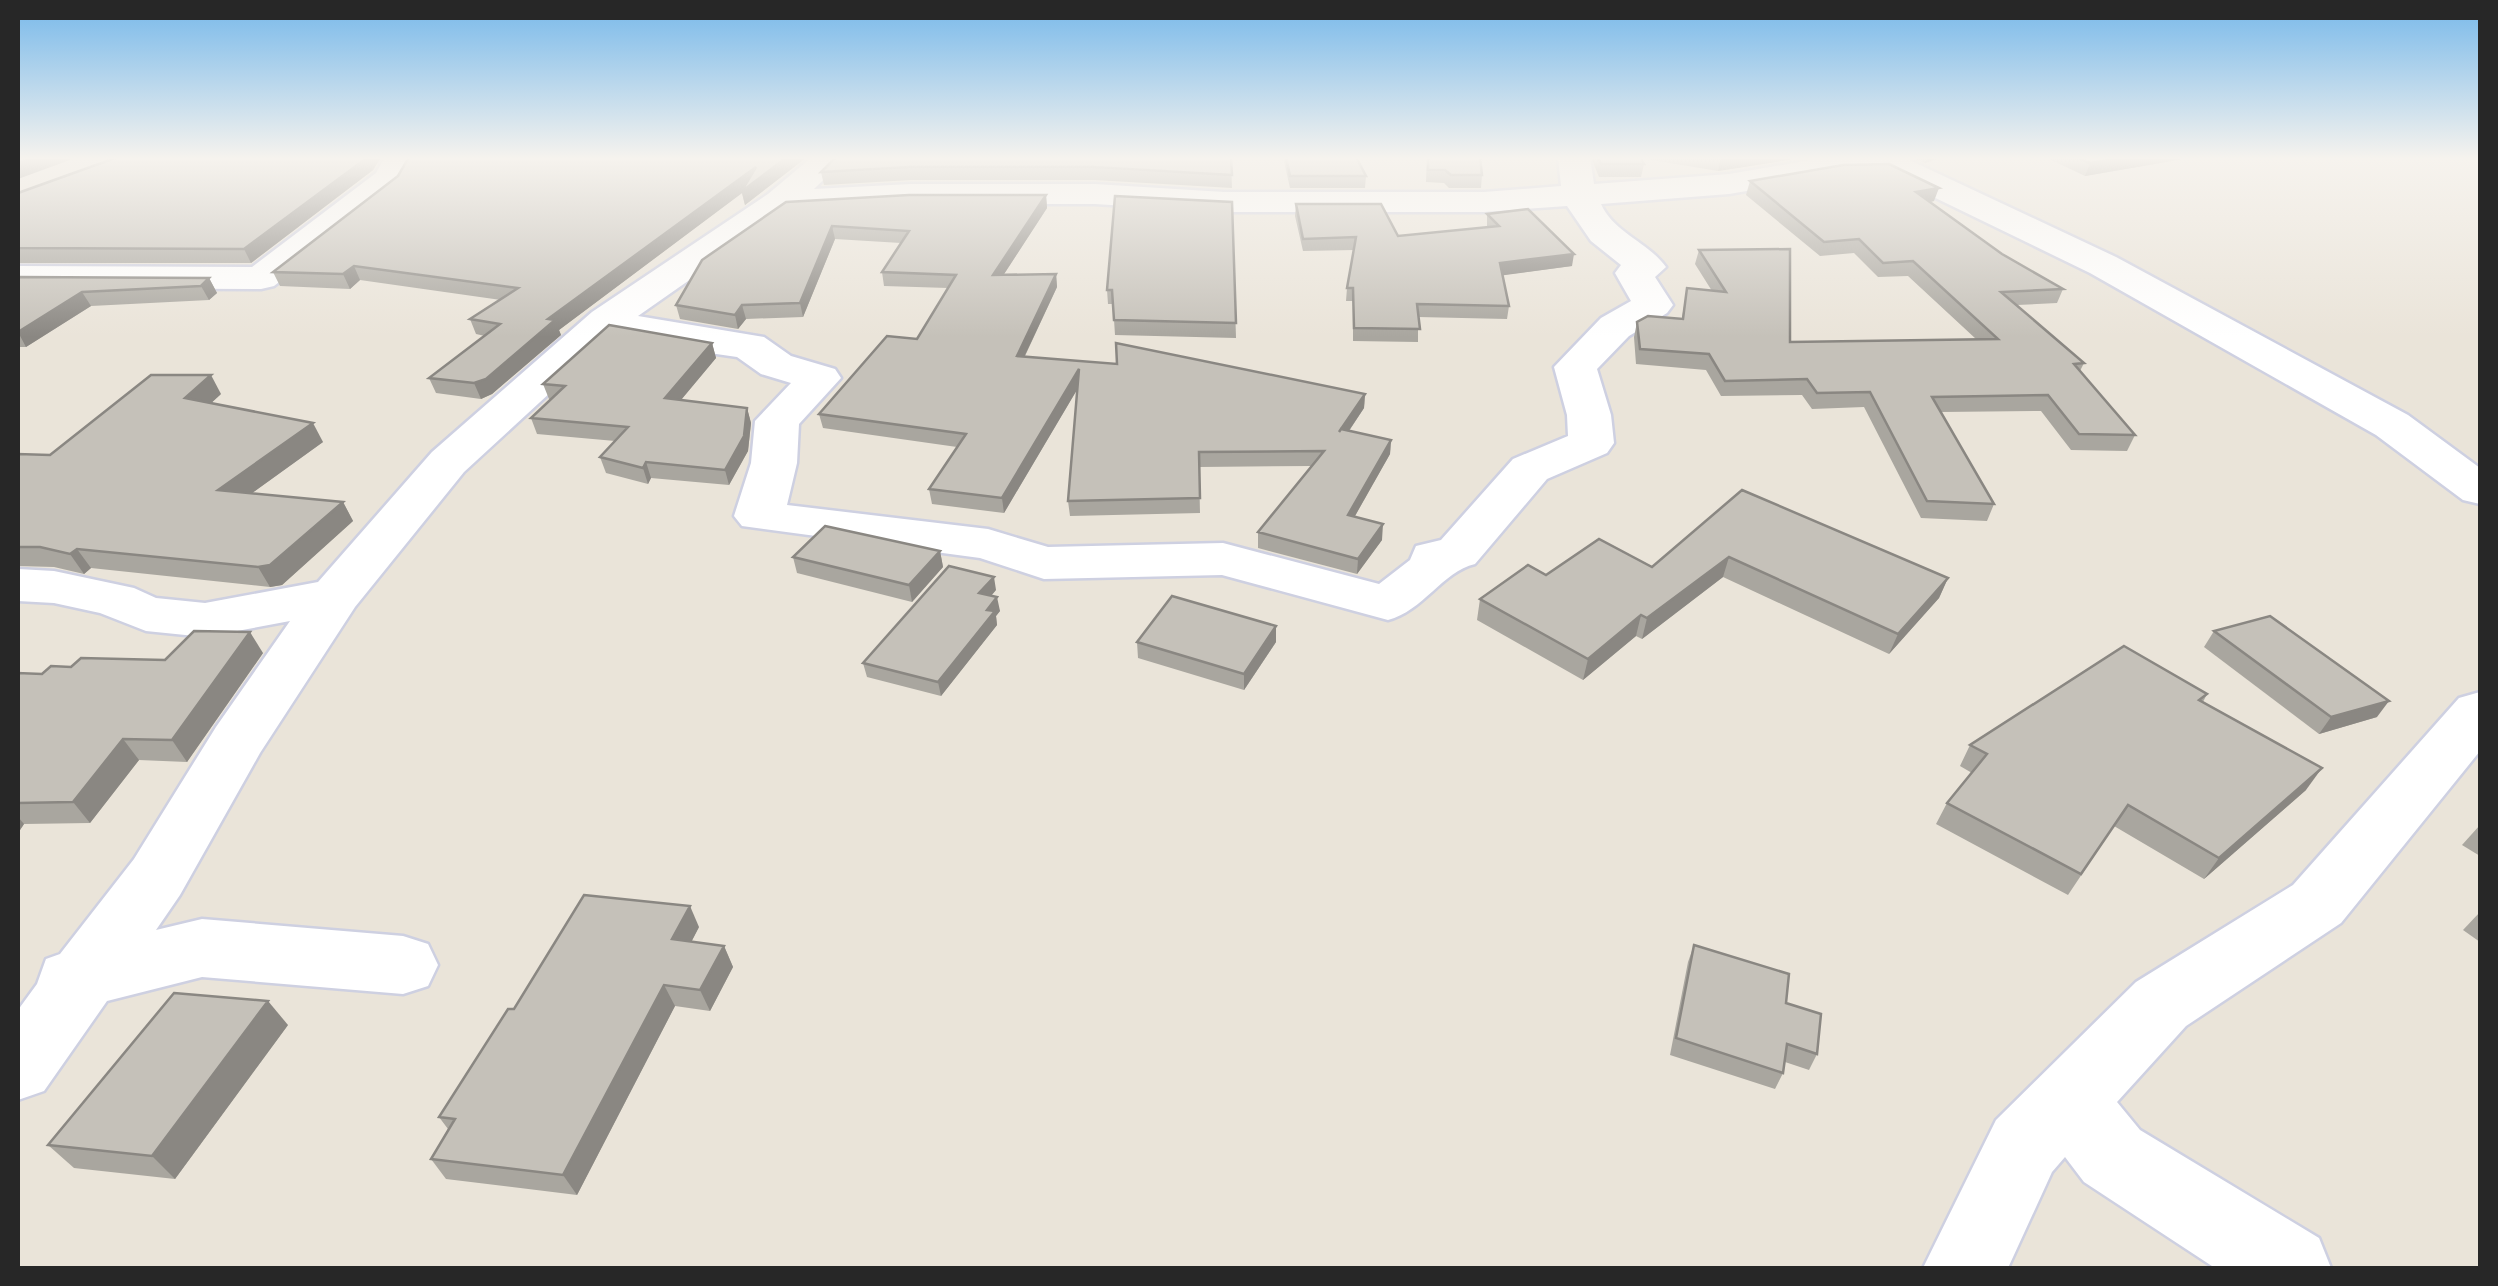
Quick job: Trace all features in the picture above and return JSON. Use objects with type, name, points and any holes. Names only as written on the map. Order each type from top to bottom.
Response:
[{"type":"street","points":[[18,277],[261,278],[341,217]]},
{"type":"street","points":[[18,1067],[157,877],[237,742],[334,596],[448,462],[606,320],[755,217]]},
{"type":"street","points":[[606,320],[668,335],[749,346],[776,364],[820,378],[778,421],[774,463],[759,516],[988,544],[1044,563],[1223,559],[1388,603],[1437,564],[1434,557],[1457,553],[1530,469],[1592,443],[1589,415],[1575,367],[1615,327],[1653,305],[1634,274],[1647,267],[1599,231],[1593,217]]},
{"type":"street","points":[[1997,217],[2154,293],[2392,425],[2480,490]]},
{"type":"street","points":[[18,585],[114,600],[146,614],[205,620],[334,596]]},
{"type":"street","points":[[1965,1268],[2024,1146],[2161,1004],[2317,904],[2480,712]]},
{"type":"street","points":[[18,1003],[87,973],[202,948],[403,966]]},
{"type":"street","points":[[2068,1100],[2112,1156],[2289,1268]]},
{"type":"building","points":[[18,217],[287,217],[244,249],[18,248]]},
{"type":"building","points":[[345,217],[688,217],[548,319],[555,320],[486,379],[474,383],[429,378],[500,324],[470,319],[518,288],[354,266],[343,274],[273,272]]},
{"type":"building","points":[[764,217],[1031,217],[993,275],[1056,274],[1017,356],[1117,364],[1116,343],[1365,394],[1341,429],[1391,440],[1348,515],[1383,524],[1358,559],[1258,532],[1324,451],[1199,452],[1200,498],[1068,501],[1079,369],[1002,498],[929,489],[966,434],[819,414],[887,336],[917,339],[956,275],[882,272],[909,231],[832,226],[800,303],[742,305],[735,315],[676,305],[702,260]]},
{"type":"building","points":[[1113,217],[1232,217],[1236,323],[1114,320],[1112,290],[1107,290]]},
{"type":"building","points":[[1299,217],[1388,217],[1398,236],[1499,226],[1490,217],[1536,217],[1574,254],[1500,263],[1509,306],[1417,304],[1420,329],[1354,328],[1353,288],[1347,288],[1356,237],[1303,239]]},
{"type":"building","points":[[1794,217],[1951,217],[2002,254],[2063,289],[2001,292],[2084,363],[2074,364],[2135,435],[2079,434],[2048,395],[1932,397],[1994,504],[1927,501],[1870,392],[1817,393],[1807,379],[1725,381],[1709,354],[1640,349],[1637,322],[1648,316],[1683,319],[1687,288],[1726,292],[1699,250],[1790,249],[1790,342],[1998,339],[1913,261],[1883,263],[1859,239],[1824,242]]},
{"type":"building","points":[[18,277],[209,278],[201,286],[82,292],[18,332]]},
{"type":"building","points":[[609,325],[712,343],[665,398],[747,408],[744,436],[725,470],[646,462],[643,468],[600,457],[628,427],[531,418],[565,386],[543,384]]},
{"type":"building","points":[[151,375],[211,375],[185,398],[313,423],[218,490],[343,502],[270,565],[258,567],[18,547],[18,454],[50,455]]},
{"type":"building","points":[[1742,490],[1948,578],[1898,634],[1729,557],[1647,618],[1641,615],[1588,659],[1480,599],[1528,565],[1546,575],[1599,539],[1652,567]]},
{"type":"building","points":[[825,526],[940,551],[909,585],[793,557]]},
{"type":"building","points":[[949,566],[994,577],[979,593],[997,597],[987,610],[995,611],[938,682],[863,663]]},
{"type":"building","points":[[1172,596],[1276,626],[1244,674],[1137,642]]},
{"type":"building","points":[[2270,616],[2389,701],[2331,717],[2214,631]]},
{"type":"building","points":[[194,631],[250,632],[172,740],[123,739],[73,802],[18,803],[18,673],[42,674],[51,666],[71,667],[81,658],[165,660]]},
{"type":"building","points":[[2124,646],[2207,694],[2199,700],[2322,768],[2219,858],[2128,805],[2081,874],[1947,803],[1987,754],[1970,745]]},
{"type":"building","points":[[584,895],[690,906],[672,939],[724,946],[700,990],[664,985],[563,1175],[431,1159],[455,1119],[439,1117],[508,1009],[514,1009]]},
{"type":"building","points":[[1694,945],[1789,974],[1786,1003],[1821,1014],[1817,1054],[1787,1044],[1783,1073],[1676,1038]]},
{"type":"building","points":[[174,993],[268,1001],[152,1156],[48,1145]]}]
